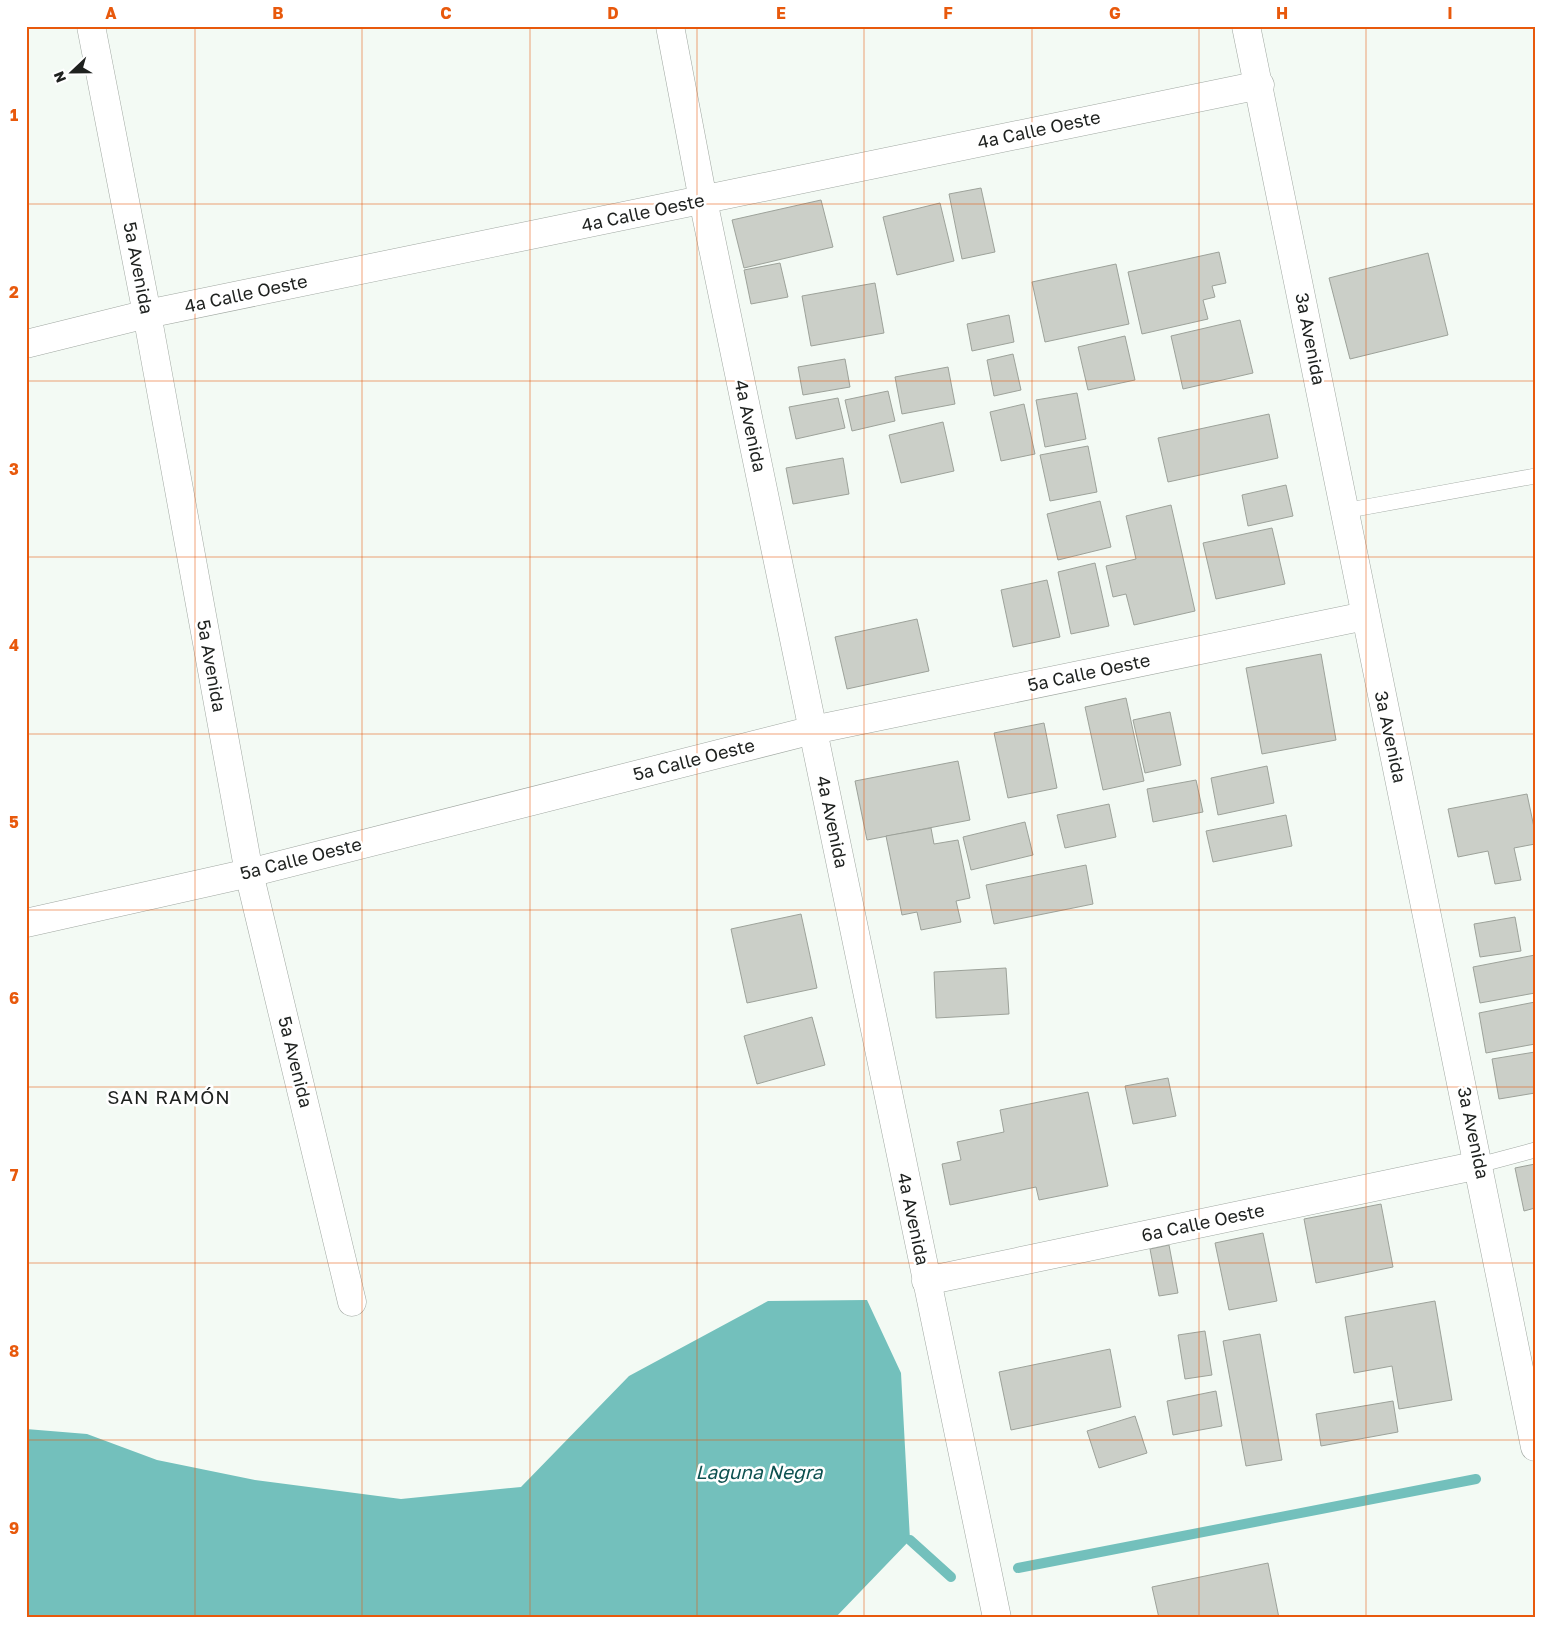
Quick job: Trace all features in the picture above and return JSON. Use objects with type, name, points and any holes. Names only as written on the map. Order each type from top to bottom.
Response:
[{"type":"street","name":"5a Avenida","points":[[91,26],[147,314],[249,873],[352,1302]]},
{"type":"street","name":"4a Avenida","points":[[670,26],[703,200],[926,1281],[998,1618]]},
{"type":"street","name":"3a Avenida","points":[[1246,26],[1260,85],[1365,616],[1479,1165],[1535,1447]]},
{"type":"street","name":"4a Calle Oeste","points":[[26,344],[147,314],[1260,85]]},
{"type":"street","name":"5a Calle Oeste","points":[[26,923],[249,873],[813,730],[1365,616]]},
{"type":"street","name":"6a Calle Oeste","points":[[926,1281],[1479,1165]]},
{"type":"lane","points":[[1344,511],[1535,476]]},
{"type":"lane","points":[[1479,1165],[1535,1150]]},
{"type":"water","name":"Laguna Negra","points":[[867,1300],[901,1373],[910,1540],[835,1618],[26,1618],[26,1429],[87,1434],[157,1460],[255,1480],[401,1499],[521,1487],[629,1376],[768,1301]]},
{"type":"building","points":[[981,188],[995,252],[962,259],[949,194]]},
{"type":"building","points":[[821,200],[833,247],[744,268],[732,220]]},
{"type":"building","points":[[940,203],[954,261],[897,275],[883,217]]},
{"type":"building","points":[[1219,252],[1226,283],[1212,286],[1215,297],[1203,300],[1208,319],[1142,334],[1128,272]]},
{"type":"building","points":[[1428,253],[1448,335],[1350,359],[1329,278]]},
{"type":"building","points":[[780,263],[788,297],[751,304],[744,270]]},
{"type":"building","points":[[1116,264],[1129,324],[1045,342],[1032,282]]},
{"type":"building","points":[[875,283],[884,333],[811,346],[802,296]]},
{"type":"building","points":[[1009,315],[1014,342],[972,351],[967,324]]},
{"type":"building","points":[[1240,320],[1253,373],[1183,389],[1171,336]]},
{"type":"building","points":[[1125,336],[1135,380],[1088,390],[1078,347]]},
{"type":"building","points":[[1013,354],[1021,390],[994,396],[987,360]]},
{"type":"building","points":[[845,359],[850,387],[803,395],[798,367]]},
{"type":"building","points":[[948,367],[955,404],[902,414],[895,377]]},
{"type":"building","points":[[888,391],[895,421],[852,431],[845,400]]},
{"type":"building","points":[[1077,393],[1086,439],[1045,447],[1036,400]]},
{"type":"building","points":[[838,398],[845,428],[796,439],[789,407]]},
{"type":"building","points":[[1024,404],[1035,454],[1001,461],[990,412]]},
{"type":"building","points":[[1269,414],[1278,458],[1168,482],[1158,438]]},
{"type":"building","points":[[943,422],[954,471],[901,483],[889,435]]},
{"type":"building","points":[[1088,446],[1097,492],[1050,501],[1040,455]]},
{"type":"building","points":[[843,458],[849,494],[793,504],[786,468]]},
{"type":"building","points":[[1286,485],[1293,516],[1248,526],[1242,495]]},
{"type":"building","points":[[1100,501],[1111,547],[1058,560],[1047,514]]},
{"type":"building","points":[[1171,505],[1195,611],[1134,625],[1126,594],[1113,597],[1106,566],[1136,559],[1126,516]]},
{"type":"building","points":[[1272,528],[1285,584],[1216,599],[1203,543]]},
{"type":"building","points":[[1095,563],[1109,626],[1071,634],[1058,572]]},
{"type":"building","points":[[1047,580],[1060,637],[1013,647],[1001,590]]},
{"type":"building","points":[[917,619],[929,671],[847,689],[835,637]]},
{"type":"building","points":[[1321,654],[1336,740],[1262,754],[1246,668]]},
{"type":"building","points":[[1126,698],[1144,781],[1103,790],[1085,707]]},
{"type":"building","points":[[1170,712],[1181,765],[1145,773],[1133,720]]},
{"type":"building","points":[[1044,723],[1057,788],[1008,798],[994,733]]},
{"type":"building","points":[[958,761],[970,820],[867,840],[855,781]]},
{"type":"building","points":[[1267,766],[1274,803],[1218,815],[1211,778]]},
{"type":"building","points":[[1196,780],[1203,812],[1153,822],[1147,789]]},
{"type":"building","points":[[1527,794],[1535,832],[1535,844],[1514,848],[1521,880],[1495,884],[1488,851],[1458,857],[1448,809]]},
{"type":"building","points":[[1109,804],[1116,837],[1065,848],[1057,815]]},
{"type":"building","points":[[1286,815],[1292,846],[1213,862],[1206,831]]},
{"type":"building","points":[[1025,822],[1033,855],[971,870],[963,837]]},
{"type":"building","points":[[931,828],[934,844],[958,840],[970,898],[956,901],[961,922],[921,930],[917,912],[902,915],[886,836]]},
{"type":"building","points":[[1086,865],[1093,904],[994,924],[986,885]]},
{"type":"building","points":[[801,914],[817,988],[747,1003],[731,929]]},
{"type":"building","points":[[1515,917],[1521,951],[1480,957],[1474,924]]},
{"type":"building","points":[[1535,955],[1535,993],[1480,1003],[1473,967]]},
{"type":"building","points":[[1006,968],[1009,1014],[936,1018],[934,972]]},
{"type":"building","points":[[1535,1002],[1535,1044],[1486,1053],[1479,1013]]},
{"type":"building","points":[[812,1017],[825,1065],[757,1084],[744,1036]]},
{"type":"building","points":[[1535,1052],[1535,1093],[1499,1099],[1492,1059]]},
{"type":"building","points":[[1168,1078],[1176,1116],[1133,1124],[1125,1086]]},
{"type":"building","points":[[1088,1092],[1108,1186],[1039,1200],[1036,1187],[950,1205],[942,1164],[961,1160],[957,1142],[1004,1132],[1000,1110]]},
{"type":"building","points":[[1535,1164],[1535,1208],[1524,1211],[1515,1168]]},
{"type":"building","points":[[1381,1204],[1393,1267],[1316,1283],[1304,1219]]},
{"type":"building","points":[[1263,1233],[1277,1301],[1229,1310],[1215,1243]]},
{"type":"building","points":[[1169,1245],[1178,1293],[1159,1296],[1150,1249]]},
{"type":"building","points":[[1435,1301],[1452,1400],[1399,1409],[1392,1366],[1354,1373],[1345,1317]]},
{"type":"building","points":[[1205,1331],[1212,1375],[1185,1379],[1178,1335]]},
{"type":"building","points":[[1260,1334],[1282,1460],[1246,1466],[1223,1341]]},
{"type":"building","points":[[1110,1349],[1121,1407],[1011,1430],[999,1372]]},
{"type":"building","points":[[1216,1391],[1222,1426],[1173,1435],[1167,1401]]},
{"type":"building","points":[[1393,1401],[1398,1432],[1321,1446],[1316,1414]]},
{"type":"building","points":[[1135,1416],[1147,1453],[1099,1468],[1087,1431]]},
{"type":"building","points":[[1268,1563],[1279,1618],[1159,1618],[1152,1587]]},
{"type":"waterway","points":[[1018,1568],[1476,1479]]},
{"type":"waterway","points":[[910,1540],[951,1577]]},
{"type":"district","name":"SAN RAMÓN","points":[[169,1097]]}]
